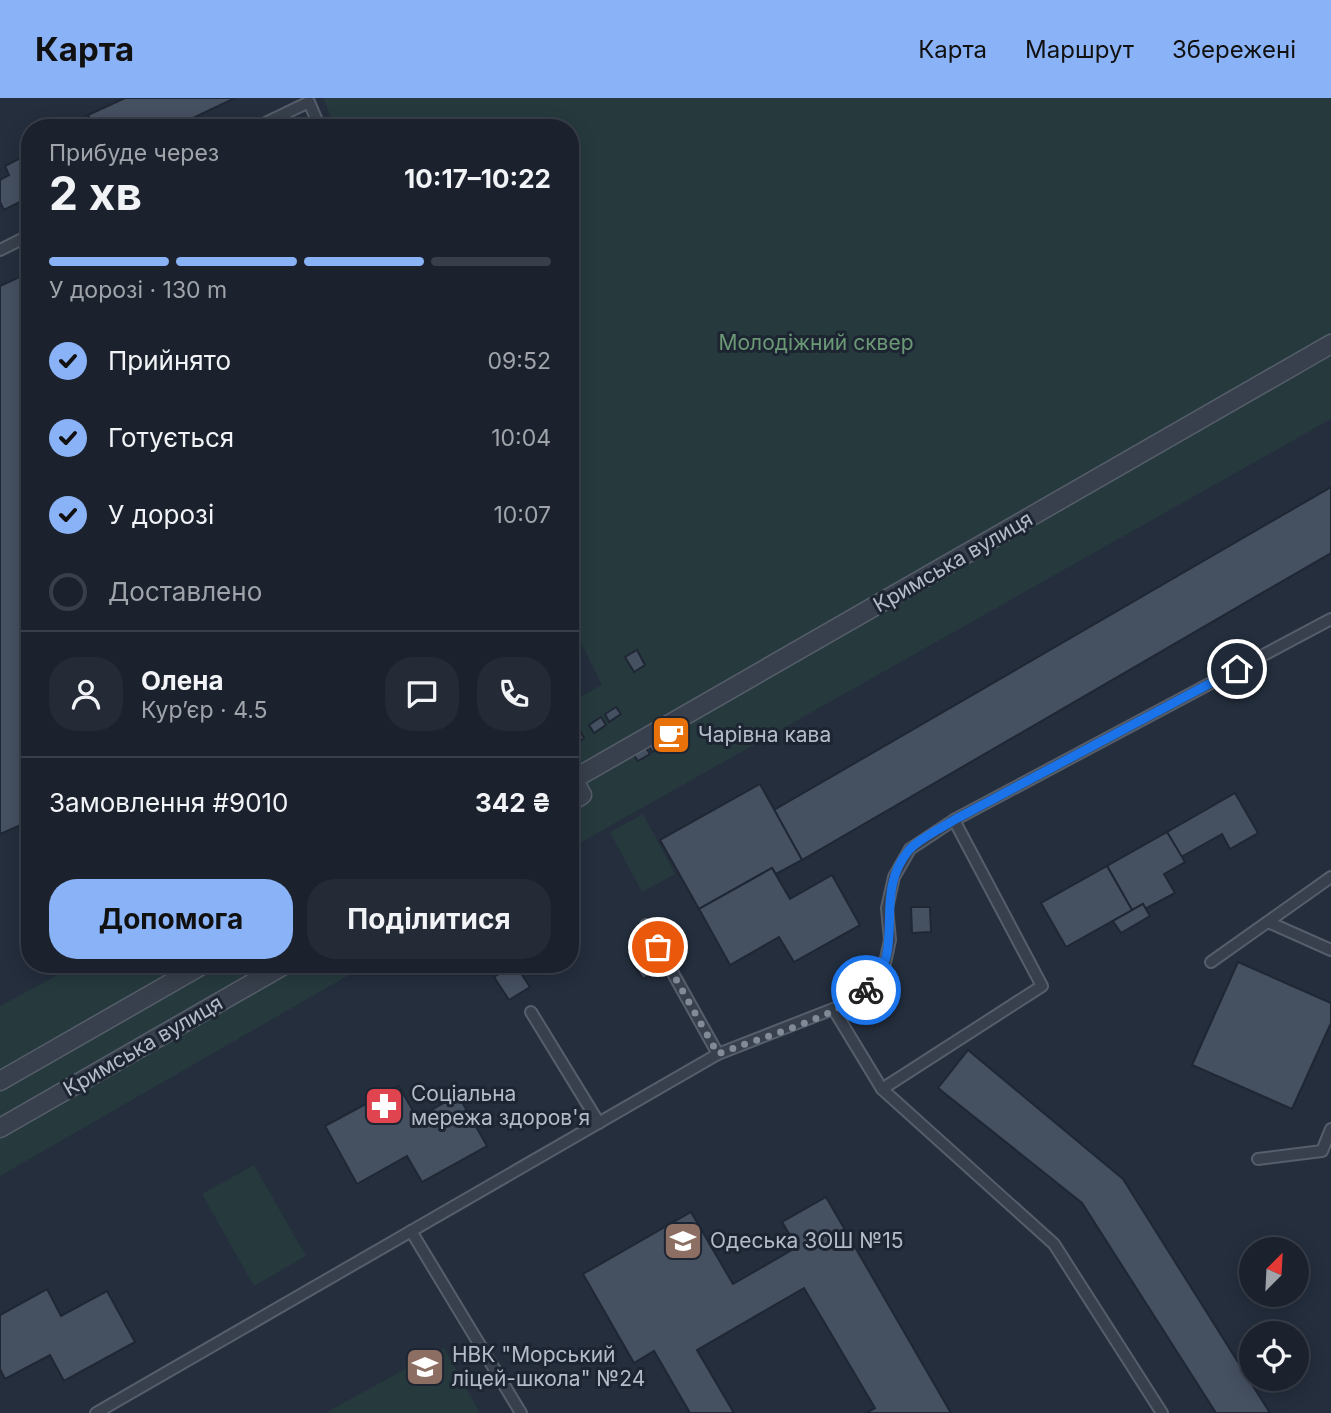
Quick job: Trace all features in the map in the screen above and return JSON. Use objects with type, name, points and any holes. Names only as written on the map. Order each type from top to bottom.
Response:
[{"type":"street","name":"Кримська вулиця","points":[[579,773],[1331,344]]},
{"type":"street","name":"Кримська вулиця","points":[[0,1081],[188,973]]},
{"type":"street","name":"Кримська вулиця","points":[[0,1128],[270,973]]},
{"type":"lane","points":[[274,119],[309,102],[316,119]]},
{"type":"lane","points":[[0,250],[21,240]]},
{"type":"lane","points":[[96,1413],[718,1054],[856,1000],[885,963],[890,940],[887,908],[891,887],[910,849],[954,820],[1331,619]]},
{"type":"lane","points":[[882,1089],[1042,986],[954,820]]},
{"type":"lane","points":[[1211,962],[1331,877]]},
{"type":"lane","points":[[1268,922],[1331,950]]},
{"type":"lane","points":[[646,925],[718,1054]]},
{"type":"lane","points":[[834,1010],[882,1089],[1054,1244],[1162,1413]]},
{"type":"lane","points":[[531,1012],[599,1123]]},
{"type":"lane","points":[[1258,1159],[1322,1151],[1331,1129]]},
{"type":"lane","points":[[411,1231],[521,1413]]},
{"type":"green space","name":"Молодіжний сквер","points":[[323,98],[1331,98],[1331,419],[579,843],[579,698],[602,685],[579,639],[579,119],[332,119]]},
{"type":"green space","points":[[643,814],[675,874],[642,892],[610,832]]},
{"type":"green space","points":[[61,973],[352,973],[0,1176],[0,1006]]},
{"type":"green space","points":[[254,1165],[306,1256],[254,1286],[202,1194]]},
{"type":"green space","points":[[444,1348],[480,1413],[325,1413]]},
{"type":"building","points":[[125,98],[235,98],[191,119],[90,119],[88,115]]},
{"type":"building","points":[[21,158],[21,202],[4,210],[0,202],[0,180],[9,175],[5,166]]},
{"type":"building","points":[[21,276],[21,825],[0,834],[0,286]]},
{"type":"building","points":[[1331,487],[1331,553],[802,860],[774,810]]},
{"type":"building","points":[[637,650],[645,665],[634,672],[625,657]]},
{"type":"building","points":[[616,707],[621,714],[609,722],[605,714]]},
{"type":"building","points":[[601,717],[606,725],[594,733],[589,725]]},
{"type":"building","name":"Чарівна кава","points":[[674,727],[679,735],[667,742],[663,734]]},
{"type":"building","points":[[659,737],[664,744],[652,752],[648,744]]},
{"type":"building","points":[[645,746],[650,754],[638,761],[633,754]]},
{"type":"building","points":[[760,784],[802,860],[776,874],[772,868],[699,909],[660,840]]},
{"type":"building","points":[[1235,793],[1258,833],[1230,849],[1222,834],[1181,857],[1167,832]]},
{"type":"building","points":[[1167,832],[1185,862],[1164,874],[1175,893],[1145,909],[1143,904],[1132,910],[1107,866]]},
{"type":"building","points":[[1107,866],[1132,910],[1066,947],[1041,903]]},
{"type":"building","points":[[772,868],[790,899],[832,875],[860,925],[794,962],[779,937],[730,965],[699,909]]},
{"type":"building","points":[[1143,904],[1150,916],[1121,933],[1113,921]]},
{"type":"building","points":[[911,907],[930,907],[931,932],[912,933]]},
{"type":"building","points":[[644,953],[656,971],[643,979],[631,961]]},
{"type":"building","points":[[1238,962],[1331,1003],[1331,1023],[1292,1109],[1192,1065]]},
{"type":"building","points":[[500,973],[521,973],[530,987],[509,1000],[494,977]]},
{"type":"building","points":[[968,1050],[1123,1179],[1239,1364],[1239,1391],[1256,1391],[1270,1413],[1216,1413],[1082,1203],[938,1088]]},
{"type":"building","points":[[399,1086],[417,1118],[458,1095],[487,1146],[422,1182],[407,1156],[357,1184],[325,1126]]},
{"type":"building","points":[[826,1197],[951,1413],[866,1413],[875,1408],[804,1288],[697,1350],[734,1413],[690,1413],[654,1351],[634,1363],[583,1274],[691,1212],[733,1284],[797,1247],[782,1222]]},
{"type":"building","points":[[47,1289],[61,1316],[107,1291],[135,1342],[64,1381],[50,1355],[5,1379],[0,1369],[0,1315]]},
{"type":"way so far","points":[[658,947],[718,1054],[834,1010],[856,1000],[866,990]]},
{"type":"place","name":"Чарівна кава","points":[[671,735]]},
{"type":"place","name":"Соціальна мережа здоров'я","points":[[384,1106]]},
{"type":"place","name":"Одеська ЗОШ №15","points":[[683,1241]]},
{"type":"place","name":"НВК \"Морський ліцей-школа\" №24","points":[[425,1367]]},
{"type":"route","points":[[866,990],[873,984],[885,963],[890,940],[887,908],[894,877],[910,849],[954,820],[1237,669]]}]
